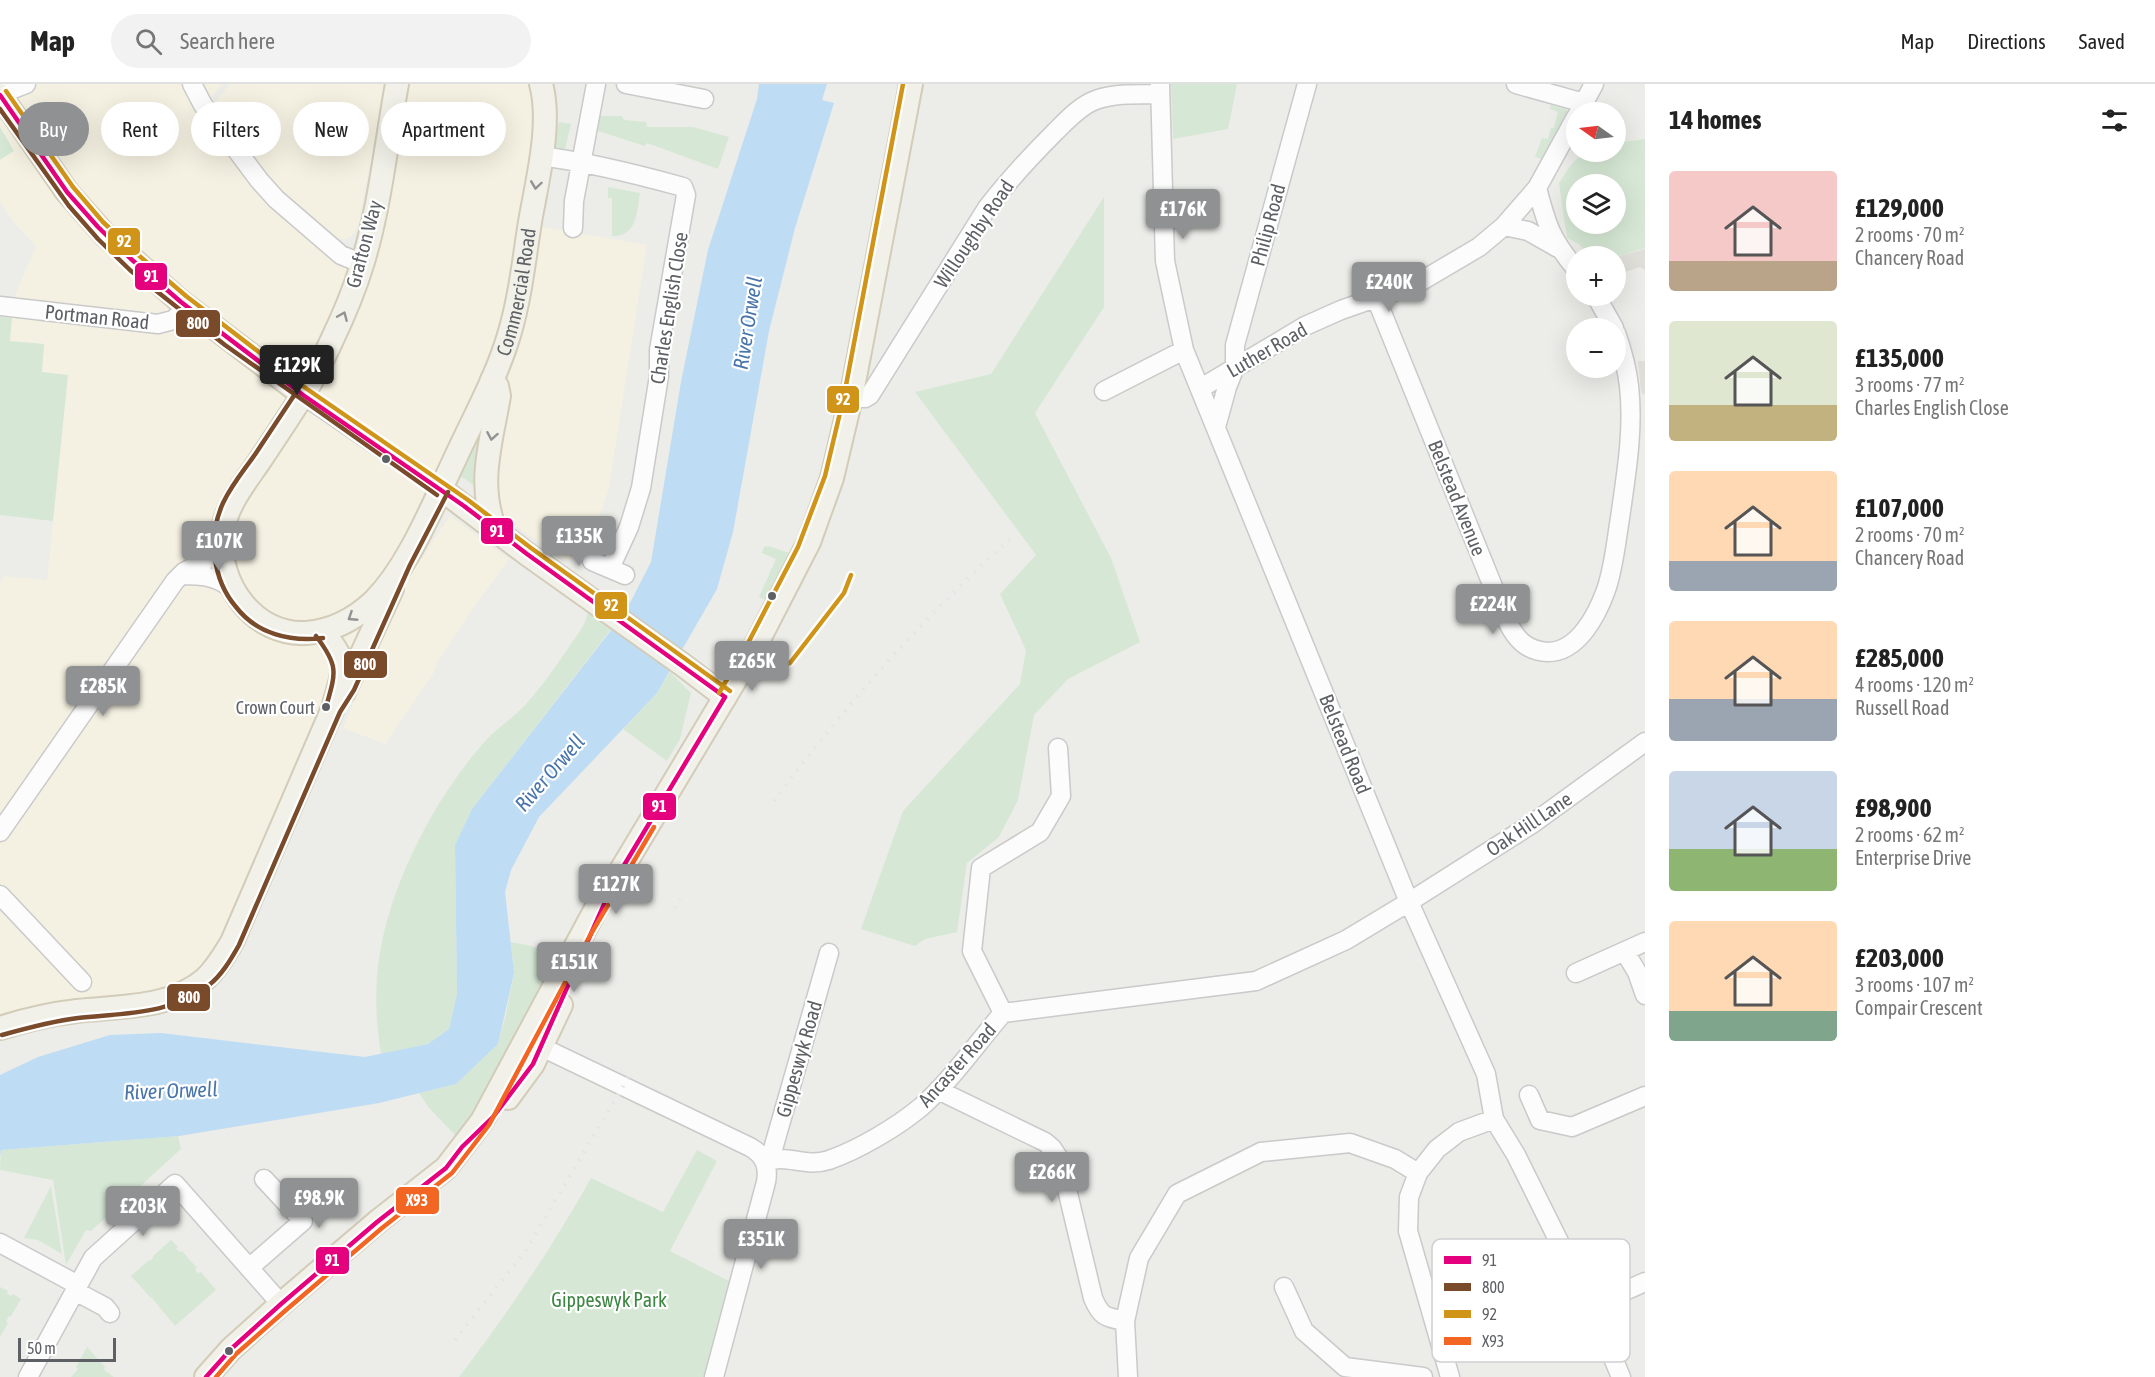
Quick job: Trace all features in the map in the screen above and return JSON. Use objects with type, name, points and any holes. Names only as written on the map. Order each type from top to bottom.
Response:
[{"type":"main road","name":"Grafton Way","points":[[221,541],[224,521],[236,496],[303,395],[343,315],[363,264],[370,237],[397,84]]},
{"type":"main road","name":"Commercial Road","points":[[403,562],[441,489],[504,351],[514,315],[546,127],[545,101],[541,84]]},
{"type":"main road","points":[[206,1377],[231,1349],[281,1304],[376,1222],[446,1168],[482,1121],[534,1043],[585,928],[755,647],[805,550],[832,478],[851,398],[911,84]]},
{"type":"main road","points":[[0,95],[67,192],[105,235],[188,307],[303,395]]},
{"type":"main road","points":[[271,371],[303,375],[317,369]]},
{"type":"main road","points":[[492,380],[497,386],[499,396],[485,493],[495,529]]},
{"type":"main road","points":[[441,489],[725,697]]},
{"type":"main road","points":[[425,520],[436,512],[444,511],[460,511],[476,515]]},
{"type":"main road","points":[[221,541],[223,560],[231,588],[249,610],[263,621],[283,630],[298,633],[322,630],[343,623],[362,611],[384,589],[403,562]]},
{"type":"main road","points":[[333,708],[347,687],[403,562]]},
{"type":"main road","points":[[0,1028],[75,1011],[162,1001],[190,989],[205,979],[218,964],[232,942],[333,708],[342,674],[342,663],[337,650],[322,630]]},
{"type":"street","points":[[0,95],[26,84]]},
{"type":"street","points":[[192,84],[203,105],[276,199],[341,255],[363,264]]},
{"type":"street","points":[[573,228],[574,201],[596,84]]},
{"type":"street","points":[[626,84],[704,99]]},
{"type":"street","name":"Philip Road","points":[[1216,428],[1227,387],[1235,368],[1235,345],[1307,84]]},
{"type":"street","points":[[1516,84],[1566,105]]},
{"type":"street","name":"Luther Road","points":[[1585,102],[1594,84]]},
{"type":"street","name":"Willoughby Road","points":[[851,398],[865,398],[870,395],[987,208],[1037,149],[1074,113],[1091,102],[1113,95],[1160,89]]},
{"type":"street","name":"Belstead Road","points":[[1160,89],[1165,261],[1184,350],[1409,902],[1486,1074],[1494,1119],[1516,1155],[1557,1239]]},
{"type":"street","name":"Luther Road","points":[[1201,388],[1305,327],[1341,310],[1418,283],[1479,247],[1504,226],[1537,189],[1566,136]]},
{"type":"street","name":"Charles English Close","points":[[540,156],[582,161],[683,187],[686,195],[659,350],[659,376],[641,488],[617,572],[592,561]]},
{"type":"street","points":[[1537,189],[1545,219],[1558,248],[1566,257]]},
{"type":"street","points":[[1504,226],[1528,231],[1558,248]]},
{"type":"street","name":"Belstead Avenue","points":[[1376,298],[1507,621],[1519,641],[1526,647],[1548,652],[1560,651],[1569,647],[1585,633],[1606,590],[1614,555],[1626,474],[1638,423],[1626,370]]},
{"type":"street","name":"Portman Road","points":[[0,306],[158,324],[173,321],[188,307]]},
{"type":"street","points":[[1104,391],[1184,350]]},
{"type":"street","points":[[303,395],[441,489]]},
{"type":"street","points":[[0,832],[181,575],[205,561],[221,541]]},
{"type":"street","points":[[181,575],[203,575],[215,578],[231,588]]},
{"type":"street","name":"Oak Hill Lane","points":[[1409,902],[1532,824],[1645,742]]},
{"type":"street","points":[[1003,1013],[972,951],[981,867],[1040,832],[1060,796],[1058,748]]},
{"type":"street","points":[[0,895],[82,982]]},
{"type":"street","name":"Ancaster Road","points":[[765,1162],[777,1158],[814,1164],[848,1153],[920,1108],[1003,1013],[1256,981],[1346,940],[1409,902]]},
{"type":"street","points":[[1576,973],[1645,942]]},
{"type":"street","points":[[1625,952],[1645,995]]},
{"type":"street","name":"Gippeswyk Road","points":[[765,1162],[773,1149],[829,953]]},
{"type":"street","points":[[534,1043],[750,1147],[761,1155],[765,1162],[766,1182],[714,1377]]},
{"type":"street","points":[[938,1090],[1046,1142],[1052,1148],[1060,1160],[1093,1298],[1098,1310],[1103,1316],[1125,1321]]},
{"type":"street","points":[[1528,1095],[1540,1120],[1572,1127],[1645,1096]]},
{"type":"street","points":[[1432,1314],[1408,1230],[1409,1197],[1418,1173],[1437,1149],[1459,1132],[1494,1119]]},
{"type":"street","points":[[1128,1377],[1125,1321],[1139,1258],[1176,1194],[1261,1152],[1350,1143],[1395,1159],[1418,1173]]},
{"type":"street","points":[[249,1268],[303,1221],[264,1179]]},
{"type":"street","points":[[28,1377],[93,1258],[175,1184],[281,1304]]},
{"type":"street","points":[[0,1243],[76,1288],[105,1307],[110,1313]]},
{"type":"street","points":[[1630,1289],[1645,1282]]},
{"type":"street","points":[[1284,1287],[1304,1331],[1345,1367],[1423,1377]]},
{"type":"street","points":[[1446,1362],[1450,1377]]},
{"type":"street","name":"Belstead Road","points":[[1614,1362],[1621,1377]]},
{"type":"shaded area","points":[[0,84],[223,84],[207,102],[191,102],[191,156],[241,156],[259,180],[354,261],[381,150],[381,156],[506,156],[506,102],[393,102],[397,84],[541,84],[530,225],[647,245],[609,487],[603,507],[577,561],[571,557],[568,562],[510,522],[486,501],[497,386],[205,979],[0,1028],[0,583],[4,576],[47,580],[68,375],[41,372],[44,344],[9,341],[15,295],[36,246],[16,225],[0,202]]},
{"type":"shaded area","points":[[230,84],[385,84],[358,226],[353,234],[347,239],[339,239],[269,179],[252,156],[281,156],[281,102],[215,102]]},
{"type":"shaded area","points":[[1645,249],[1645,270],[1640,267],[1626,272],[1626,254]]},
{"type":"shaded area","points":[[1638,361],[1645,361],[1645,395],[1641,392]]},
{"type":"shaded area","points":[[450,516],[509,559],[471,611],[439,659],[433,674],[385,744],[343,728],[402,587]]},
{"type":"green space","points":[[1171,84],[1237,84],[1228,129],[1173,139]]},
{"type":"green space","points":[[1551,105],[1566,110],[1566,115],[1542,159],[1535,157],[1542,138],[1548,139],[1551,128],[1554,128],[1558,112],[1550,109]]},
{"type":"green space","points":[[598,116],[622,116],[624,120],[646,122],[647,127],[693,127],[729,137],[718,169],[647,143],[645,146],[595,130]]},
{"type":"green space","points":[[559,122],[571,124],[565,149],[554,147]]},
{"type":"green space","points":[[0,127],[14,151],[0,160]]},
{"type":"green space","points":[[1645,139],[1645,248],[1626,254],[1626,246],[1581,246],[1567,238],[1566,234],[1626,234],[1626,174],[1566,174],[1566,231],[1559,183],[1574,162],[1626,162],[1626,142]]},
{"type":"green space","points":[[608,187],[640,193],[634,222],[631,228],[620,235],[612,236],[612,198],[608,198]]},
{"type":"green space","points":[[1104,197],[1104,307],[1035,413],[1111,558],[1140,642],[1068,679],[1034,715],[1018,800],[999,837],[967,863],[957,932],[925,939],[915,946],[861,929],[903,811],[1020,684],[1026,650],[1000,594],[1036,555],[915,392],[991,374]]},
{"type":"green space","points":[[0,317],[12,318],[10,341],[44,344],[42,372],[68,375],[53,521],[0,515]]},
{"type":"green space","points":[[490,401],[475,486],[456,473]]},
{"type":"green space","points":[[768,546],[789,553],[766,600],[759,597],[776,559],[762,553],[764,547]]},
{"type":"green space","points":[[590,600],[622,615],[472,809],[455,845],[457,994],[449,1029],[428,1044],[381,1054],[376,996],[381,946],[389,913],[415,848],[449,788],[469,761],[489,737],[525,705],[554,669],[584,625]]},
{"type":"green space","points":[[670,672],[691,693],[680,739],[667,761],[623,729],[657,693]]},
{"type":"green space","points":[[510,942],[532,946],[556,957],[498,1071],[456,1136],[429,1108],[419,1093],[456,1084],[498,1044],[514,973]]},
{"type":"green space","points":[[178,1136],[181,1149],[91,1231],[86,1230],[66,1265],[53,1180],[0,1170],[1,1150]]},
{"type":"green space","name":"Gippeswyk Park","points":[[697,1150],[717,1161],[670,1251],[729,1281],[704,1377],[459,1377],[528,1280],[561,1230],[591,1178],[663,1212]]},
{"type":"green space","points":[[51,1186],[62,1254],[38,1240],[24,1238]]},
{"type":"green space","points":[[171,1240],[178,1247],[176,1249],[182,1251],[197,1268],[195,1270],[198,1273],[201,1272],[216,1290],[175,1326],[131,1276]]},
{"type":"green space","points":[[0,1287],[8,1291],[7,1294],[11,1296],[13,1294],[21,1299],[6,1321],[8,1323],[0,1337]]},
{"type":"green space","points":[[87,1347],[105,1367],[104,1370],[114,1377],[71,1377],[78,1369],[76,1367]]},
{"type":"water","name":"River Orwell","points":[[759,84],[827,84],[822,100],[834,103],[795,228],[769,331],[733,532],[717,589],[657,693],[539,817],[511,870],[505,892],[514,973],[498,1044],[456,1084],[379,1103],[179,1136],[1,1150],[0,1157],[0,1075],[38,1057],[110,1035],[161,1033],[365,1057],[428,1044],[449,1029],[457,994],[455,845],[472,809],[612,629],[631,601],[651,562],[681,382],[708,250],[757,99]]},
{"type":"railway","points":[[774,801],[857,696],[948,598],[1012,537]]},
{"type":"railway","points":[[675,908],[680,899]]},
{"type":"railway","points":[[455,1340],[526,1250],[631,1073]]},
{"type":"transit line","name":"92","points":[[719,693],[798,547],[825,476],[844,396],[903,84]]},
{"type":"transit line","name":"92","points":[[6,91],[73,187],[103,222],[186,296],[307,389],[468,500],[730,691]]},
{"type":"transit line","name":"91","points":[[0,95],[67,192],[131,259],[181,302],[303,395],[464,506],[725,697]]},
{"type":"transit line","name":"800","points":[[0,109],[69,206],[131,271],[225,345],[437,495]]},
{"type":"transit line","name":"800","points":[[297,391],[234,483],[223,503],[215,529],[215,557],[217,570],[228,596],[244,616],[254,624],[264,630],[287,637],[323,638]]},
{"type":"transit line","name":"800","points":[[2,1035],[59,1021],[163,1007],[195,995],[222,972],[239,945],[340,712],[354,690],[410,565],[448,492]]},
{"type":"transit line","name":"92","points":[[744,659],[780,664],[790,663],[844,593],[851,575]]},
{"type":"transit line","name":"800","points":[[316,636],[332,662],[332,685],[326,707]]},
{"type":"transit line","name":"91","points":[[206,1377],[231,1349],[281,1304],[377,1222],[446,1168],[462,1147],[493,1117],[533,1064],[614,882],[725,697]]},
{"type":"transit line","name":"X93","points":[[216,1377],[236,1354],[286,1310],[382,1228],[452,1173],[489,1125],[592,932],[654,827]]},
{"type":"place","name":"Crown Court","points":[[326,707]]}]
